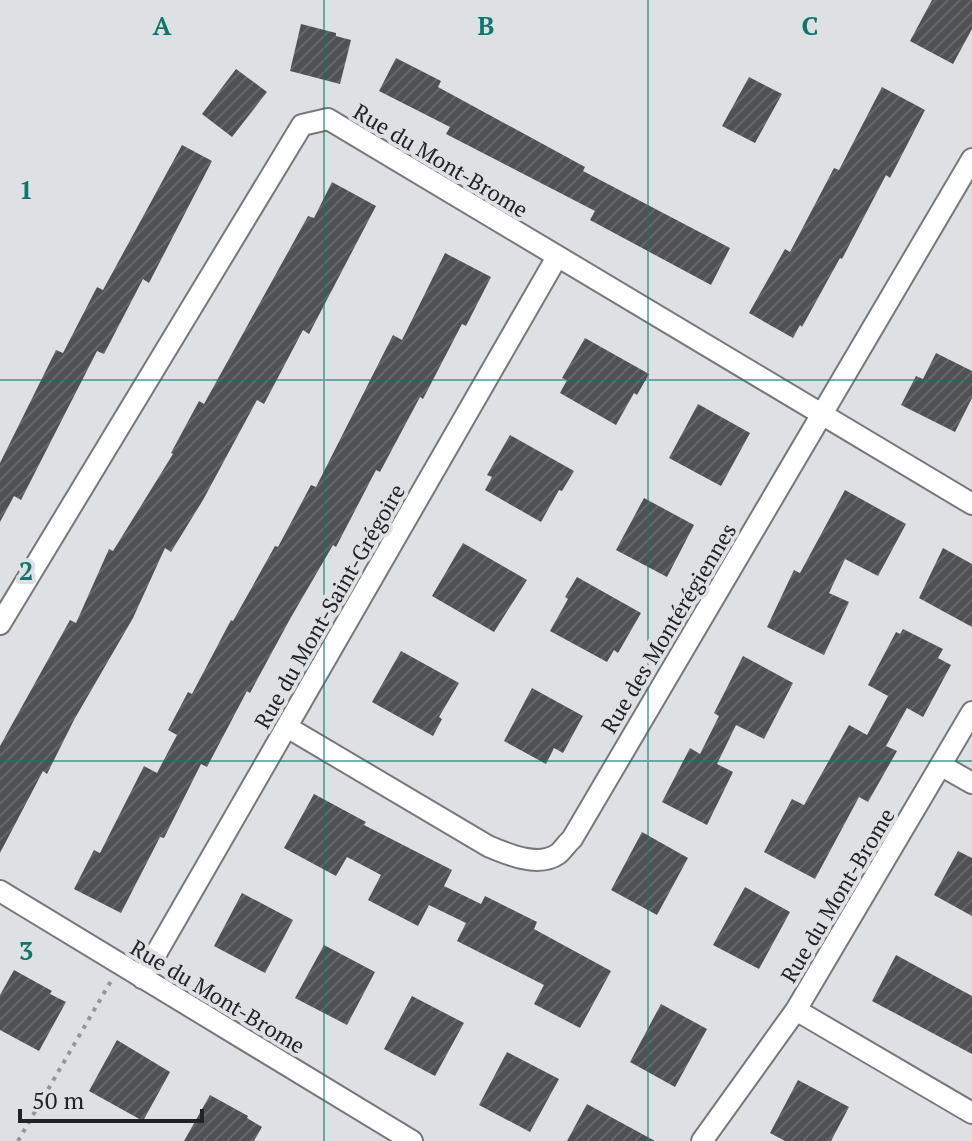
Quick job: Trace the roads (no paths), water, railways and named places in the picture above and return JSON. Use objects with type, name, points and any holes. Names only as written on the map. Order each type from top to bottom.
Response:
[{"type":"street","name":"Rue du Mont-Brome","points":[[0,624],[302,125],[328,119],[972,504]]},
{"type":"street","name":"Rue des Montérégiennes","points":[[287,727],[488,846],[514,857],[537,859],[556,856],[572,839],[972,159]]},
{"type":"street","name":"Rue du Mont-Saint-Grégoire","points":[[142,978],[557,257]]},
{"type":"street","name":"Rue du Mont-Brome","points":[[972,712],[796,1010],[972,1113]]},
{"type":"street","points":[[942,766],[972,783]]},
{"type":"street","name":"Rue du Mont-Brome","points":[[0,891],[412,1141]]},
{"type":"street","points":[[702,1141],[796,1010]]}]
